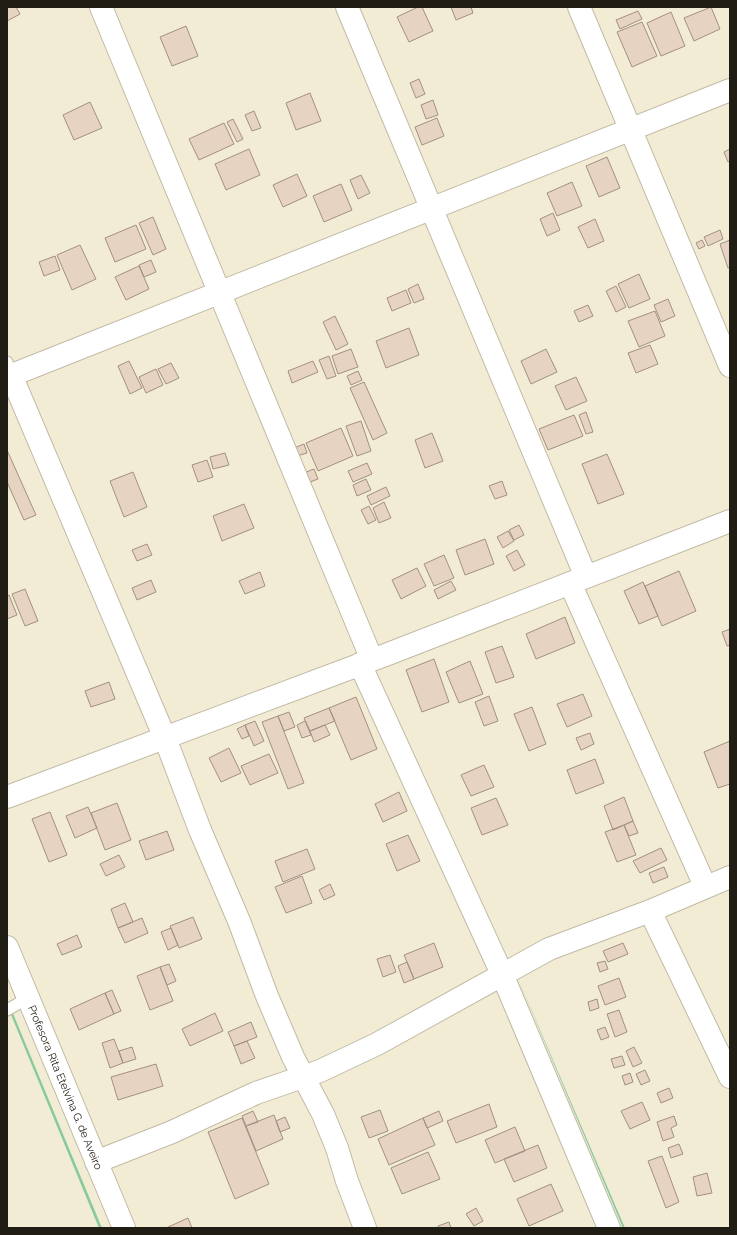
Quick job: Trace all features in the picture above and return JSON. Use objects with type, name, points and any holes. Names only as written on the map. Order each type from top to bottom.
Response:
[{"type":"street","points":[[101,7],[220,293],[366,662],[502,974],[609,1228]]},
{"type":"street","points":[[347,7],[431,208],[578,580],[705,886]]},
{"type":"street","points":[[580,7],[730,366]]},
{"type":"street","points":[[365,1228],[349,1188],[337,1148],[323,1114],[268,996],[239,921],[200,830],[165,738],[8,371],[220,293],[730,90]]},
{"type":"street","points":[[7,797],[366,662],[730,521]]},
{"type":"street","points":[[96,1162],[172,1132],[256,1093],[320,1071],[377,1044],[549,949],[650,911],[705,886],[730,877]]},
{"type":"street","points":[[650,911],[730,1077]]},
{"type":"street","name":"Profesora Rita Etelvina G. de Aveiro","points":[[7,946],[12,974],[28,998],[124,1228]]},
{"type":"lane","points":[[7,1010],[28,998]]},
{"type":"shaded area","points":[[514,969],[625,1228],[623,1228]]},
{"type":"shaded area","points":[[7,999],[102,1228],[99,1228],[7,1005]]},
{"type":"building","points":[[7,7],[16,7],[20,14],[7,21]]},
{"type":"building","points":[[418,7],[422,7],[433,31],[409,42],[397,17]]},
{"type":"building","points":[[451,7],[471,7],[473,13],[456,20]]},
{"type":"building","points":[[711,7],[720,29],[694,41],[684,18]]},
{"type":"building","points":[[638,11],[642,19],[620,29],[616,20]]},
{"type":"building","points":[[671,12],[685,46],[661,56],[647,23]]},
{"type":"building","points":[[642,22],[657,56],[632,67],[617,32]]},
{"type":"building","points":[[186,26],[198,56],[172,66],[160,37]]},
{"type":"building","points":[[419,79],[425,94],[416,98],[410,83]]},
{"type":"building","points":[[310,93],[321,121],[296,130],[286,103]]},
{"type":"building","points":[[433,100],[438,115],[426,119],[421,105]]},
{"type":"building","points":[[90,102],[102,128],[74,140],[63,115]]},
{"type":"building","points":[[254,111],[261,128],[252,131],[245,115]]},
{"type":"building","points":[[437,118],[444,136],[422,145],[415,127]]},
{"type":"building","points":[[233,119],[243,139],[237,142],[227,122]]},
{"type":"building","points":[[224,123],[234,144],[199,160],[189,139]]},
{"type":"building","points":[[249,149],[260,175],[226,190],[215,164]]},
{"type":"building","points":[[730,149],[730,161],[728,162],[724,152]]},
{"type":"building","points":[[607,157],[620,188],[599,197],[586,166]]},
{"type":"building","points":[[297,174],[307,196],[283,207],[273,185]]},
{"type":"building","points":[[361,175],[370,193],[358,199],[350,180]]},
{"type":"building","points":[[572,182],[582,206],[557,216],[547,193]]},
{"type":"building","points":[[341,184],[352,210],[324,222],[313,196]]},
{"type":"building","points":[[553,213],[560,230],[547,236],[540,219]]},
{"type":"building","points":[[153,217],[166,249],[153,255],[139,223]]},
{"type":"building","points":[[595,219],[604,241],[588,248],[578,227]]},
{"type":"building","points":[[136,225],[146,249],[115,262],[105,238]]},
{"type":"building","points":[[720,230],[723,239],[708,246],[704,237]]},
{"type":"building","points":[[702,240],[705,246],[699,249],[696,243]]},
{"type":"building","points":[[730,240],[730,267],[728,268],[720,244]]},
{"type":"building","points":[[80,245],[96,279],[72,290],[57,255]]},
{"type":"building","points":[[55,256],[60,270],[44,276],[39,262]]},
{"type":"building","points":[[151,260],[156,272],[144,277],[139,265]]},
{"type":"building","points":[[139,266],[149,289],[126,300],[115,277]]},
{"type":"building","points":[[639,274],[650,299],[629,308],[618,284]]},
{"type":"building","points":[[418,284],[424,299],[414,303],[408,289]]},
{"type":"building","points":[[616,286],[626,307],[616,312],[606,291]]},
{"type":"building","points":[[406,290],[411,303],[392,311],[387,298]]},
{"type":"building","points":[[668,299],[675,316],[661,322],[654,305]]},
{"type":"building","points":[[588,305],[593,316],[579,322],[574,311]]},
{"type":"building","points":[[655,311],[665,336],[639,347],[628,321]]},
{"type":"building","points":[[335,316],[348,344],[336,350],[323,322]]},
{"type":"building","points":[[409,328],[419,355],[386,368],[376,341]]},
{"type":"building","points":[[650,345],[658,364],[636,373],[628,353]]},
{"type":"building","points":[[351,349],[358,367],[338,374],[332,356]]},
{"type":"building","points":[[546,349],[557,372],[531,384],[521,361]]},
{"type":"building","points":[[329,356],[336,376],[327,379],[319,360]]},
{"type":"building","points":[[129,361],[142,388],[130,394],[118,366]]},
{"type":"building","points":[[313,361],[318,372],[292,383],[288,371]]},
{"type":"building","points":[[171,363],[179,378],[166,384],[158,369]]},
{"type":"building","points":[[156,369],[163,385],[146,393],[139,377]]},
{"type":"building","points":[[358,371],[362,380],[351,385],[347,376]]},
{"type":"building","points":[[576,377],[587,401],[566,410],[555,386]]},
{"type":"building","points":[[364,382],[387,433],[373,440],[350,388]]},
{"type":"building","points":[[586,412],[593,432],[586,434],[579,415]]},
{"type":"building","points":[[574,415],[583,436],[548,450],[539,429]]},
{"type":"building","points":[[361,421],[371,451],[357,456],[346,426]]},
{"type":"building","points":[[341,428],[353,456],[318,471],[306,443]]},
{"type":"building","points":[[432,433],[443,461],[425,468],[415,440]]},
{"type":"building","points":[[304,444],[307,453],[297,456],[294,448]]},
{"type":"building","points":[[7,450],[36,515],[24,520],[7,482]]},
{"type":"building","points":[[225,453],[229,465],[213,469],[210,457]]},
{"type":"building","points":[[607,454],[624,494],[598,504],[582,464]]},
{"type":"building","points":[[207,460],[213,477],[198,482],[192,465]]},
{"type":"building","points":[[367,463],[372,474],[353,482],[348,471]]},
{"type":"building","points":[[314,469],[318,479],[310,482],[306,472]]},
{"type":"building","points":[[133,472],[147,507],[124,517],[110,481]]},
{"type":"building","points":[[366,479],[371,490],[357,496],[353,485]]},
{"type":"building","points":[[502,481],[507,495],[495,499],[489,486]]},
{"type":"building","points":[[386,487],[390,496],[371,505],[367,496]]},
{"type":"building","points":[[384,502],[391,518],[379,523],[373,508]]},
{"type":"building","points":[[244,504],[254,528],[222,541],[213,516]]},
{"type":"building","points":[[369,506],[376,520],[368,524],[361,510]]},
{"type":"building","points":[[519,525],[524,535],[514,540],[509,530]]},
{"type":"building","points":[[508,531],[514,541],[503,548],[497,537]]},
{"type":"building","points":[[485,539],[494,564],[465,575],[456,550]]},
{"type":"building","points":[[147,544],[152,555],[137,561],[132,550]]},
{"type":"building","points":[[517,550],[525,565],[514,571],[506,556]]},
{"type":"building","points":[[444,555],[454,578],[434,586],[424,564]]},
{"type":"building","points":[[417,568],[426,586],[401,599],[392,580]]},
{"type":"building","points":[[679,571],[696,611],[662,626],[645,586]]},
{"type":"building","points":[[260,572],[265,586],[245,594],[239,581]]},
{"type":"building","points":[[151,580],[156,592],[137,600],[132,588]]},
{"type":"building","points":[[451,581],[456,590],[438,599],[434,590]]},
{"type":"building","points":[[643,582],[658,616],[639,624],[624,591]]},
{"type":"building","points":[[25,589],[38,621],[25,626],[12,594]]},
{"type":"building","points":[[9,595],[17,615],[7,619],[7,596]]},
{"type":"building","points":[[565,617],[575,643],[536,659],[526,634]]},
{"type":"building","points":[[730,629],[730,645],[727,646],[722,632]]},
{"type":"building","points":[[502,646],[514,677],[496,683],[485,652]]},
{"type":"building","points":[[434,659],[449,702],[422,712],[406,670]]},
{"type":"building","points":[[470,661],[483,694],[459,703],[446,672]]},
{"type":"building","points":[[109,682],[115,699],[91,707],[85,691]]},
{"type":"building","points":[[583,694],[592,716],[567,727],[557,704]]},
{"type":"building","points":[[489,696],[498,721],[484,726],[475,702]]},
{"type":"building","points":[[356,697],[377,749],[351,760],[329,708]]},
{"type":"building","points":[[532,707],[546,744],[529,751],[514,714]]},
{"type":"building","points":[[329,708],[335,721],[310,731],[304,718]]},
{"type":"building","points":[[289,712],[295,727],[284,731],[278,716]]},
{"type":"building","points":[[278,716],[304,783],[288,789],[262,722]]},
{"type":"building","points":[[255,721],[264,741],[254,746],[245,725]]},
{"type":"building","points":[[305,721],[311,735],[302,738],[297,725]]},
{"type":"building","points":[[245,725],[249,736],[242,739],[237,729]]},
{"type":"building","points":[[325,725],[330,735],[314,742],[310,731]]},
{"type":"building","points":[[590,733],[594,744],[581,750],[576,738]]},
{"type":"building","points":[[730,741],[730,784],[718,788],[704,752]]},
{"type":"building","points":[[229,748],[241,773],[221,782],[209,758]]},
{"type":"building","points":[[269,754],[278,773],[250,785],[241,766]]},
{"type":"building","points":[[595,759],[604,783],[576,794],[567,770]]},
{"type":"building","points":[[484,765],[494,787],[471,796],[461,775]]},
{"type":"building","points":[[399,792],[407,811],[383,822],[375,804]]},
{"type":"building","points":[[624,797],[633,821],[613,830],[604,806]]},
{"type":"building","points":[[496,798],[508,825],[482,835],[471,808]]},
{"type":"building","points":[[117,803],[131,840],[105,850],[91,813]]},
{"type":"building","points":[[88,807],[97,828],[75,838],[66,816]]},
{"type":"building","points":[[50,812],[67,855],[49,862],[32,819]]},
{"type":"building","points":[[633,821],[638,833],[629,836],[624,825]]},
{"type":"building","points":[[624,825],[636,855],[617,862],[605,832]]},
{"type":"building","points":[[167,831],[174,850],[146,860],[139,841]]},
{"type":"building","points":[[408,835],[420,861],[397,871],[386,844]]},
{"type":"building","points":[[661,848],[667,860],[640,873],[633,861]]},
{"type":"building","points":[[307,849],[315,869],[283,882],[275,861]]},
{"type":"building","points":[[119,855],[125,867],[106,876],[100,864]]},
{"type":"building","points":[[664,867],[668,877],[653,883],[649,873]]},
{"type":"building","points":[[302,876],[312,903],[286,913],[275,887]]},
{"type":"building","points":[[330,884],[335,895],[324,900],[319,890]]},
{"type":"building","points":[[125,903],[133,922],[118,928],[111,909]]},
{"type":"building","points":[[193,917],[202,939],[179,948],[170,926]]},
{"type":"building","points":[[142,918],[148,933],[125,943],[118,928]]},
{"type":"building","points":[[171,928],[178,945],[168,950],[161,932]]},
{"type":"building","points":[[77,935],[82,947],[62,955],[57,944]]},
{"type":"building","points":[[434,943],[443,967],[414,979],[404,955]]},
{"type":"building","points":[[623,943],[628,954],[608,962],[603,951]]},
{"type":"building","points":[[390,955],[396,972],[383,977],[377,959]]},
{"type":"building","points":[[605,961],[608,969],[600,972],[597,963]]},
{"type":"building","points":[[407,962],[414,979],[404,983],[398,966]]},
{"type":"building","points":[[169,964],[176,981],[167,985],[160,967]]},
{"type":"building","points":[[160,967],[173,1001],[150,1010],[137,976]]},
{"type":"building","points":[[619,978],[626,997],[605,1005],[598,986]]},
{"type":"building","points":[[112,990],[121,1011],[114,1014],[105,993]]},
{"type":"building","points":[[105,993],[114,1014],[79,1030],[70,1009]]},
{"type":"building","points":[[597,999],[599,1008],[590,1011],[588,1002]]},
{"type":"building","points":[[619,1010],[627,1032],[615,1037],[607,1014]]},
{"type":"building","points":[[215,1013],[223,1031],[190,1046],[182,1029]]},
{"type":"building","points":[[251,1022],[257,1037],[234,1046],[228,1032]]},
{"type":"building","points":[[605,1027],[609,1037],[601,1040],[597,1030]]},
{"type":"building","points":[[114,1039],[123,1063],[110,1068],[102,1043]]},
{"type":"building","points":[[247,1041],[255,1058],[241,1064],[234,1046]]},
{"type":"building","points":[[132,1047],[136,1059],[123,1063],[119,1051]]},
{"type":"building","points":[[634,1047],[642,1063],[633,1067],[626,1051]]},
{"type":"building","points":[[622,1056],[625,1065],[614,1068],[611,1059]]},
{"type":"building","points":[[156,1064],[163,1086],[118,1100],[111,1077]]},
{"type":"building","points":[[645,1070],[650,1081],[641,1085],[636,1074]]},
{"type":"building","points":[[630,1073],[633,1082],[625,1085],[622,1076]]},
{"type":"building","points":[[669,1088],[673,1098],[661,1103],[657,1093]]},
{"type":"building","points":[[642,1102],[650,1120],[630,1129],[621,1111]]},
{"type":"building","points":[[489,1104],[497,1127],[456,1143],[447,1121]]},
{"type":"building","points":[[380,1110],[388,1131],[369,1138],[361,1117]]},
{"type":"building","points":[[253,1111],[258,1122],[246,1126],[242,1116]]},
{"type":"building","points":[[439,1111],[443,1121],[427,1128],[423,1118]]},
{"type":"building","points":[[274,1115],[283,1139],[256,1151],[246,1126]]},
{"type":"building","points":[[674,1116],[677,1125],[671,1128],[674,1137],[663,1141],[657,1122]]},
{"type":"building","points":[[285,1117],[290,1128],[280,1132],[276,1121]]},
{"type":"building","points":[[242,1118],[269,1184],[235,1199],[208,1132]]},
{"type":"building","points":[[423,1118],[435,1145],[389,1165],[378,1139]]},
{"type":"building","points":[[515,1127],[525,1151],[495,1163],[485,1140]]},
{"type":"building","points":[[679,1144],[683,1154],[671,1158],[668,1148]]},
{"type":"building","points":[[538,1145],[547,1168],[514,1182],[504,1159]]},
{"type":"building","points":[[428,1152],[440,1179],[402,1194],[391,1168]]},
{"type":"building","points":[[662,1156],[679,1202],[666,1208],[648,1161]]},
{"type":"building","points":[[707,1173],[712,1193],[697,1196],[693,1177]]},
{"type":"building","points":[[551,1184],[563,1211],[529,1226],[517,1199]]},
{"type":"building","points":[[476,1208],[483,1221],[474,1226],[466,1214]]},
{"type":"building","points":[[188,1218],[192,1228],[166,1228]]},
{"type":"building","points":[[449,1222],[451,1228],[439,1228],[438,1226]]}]
